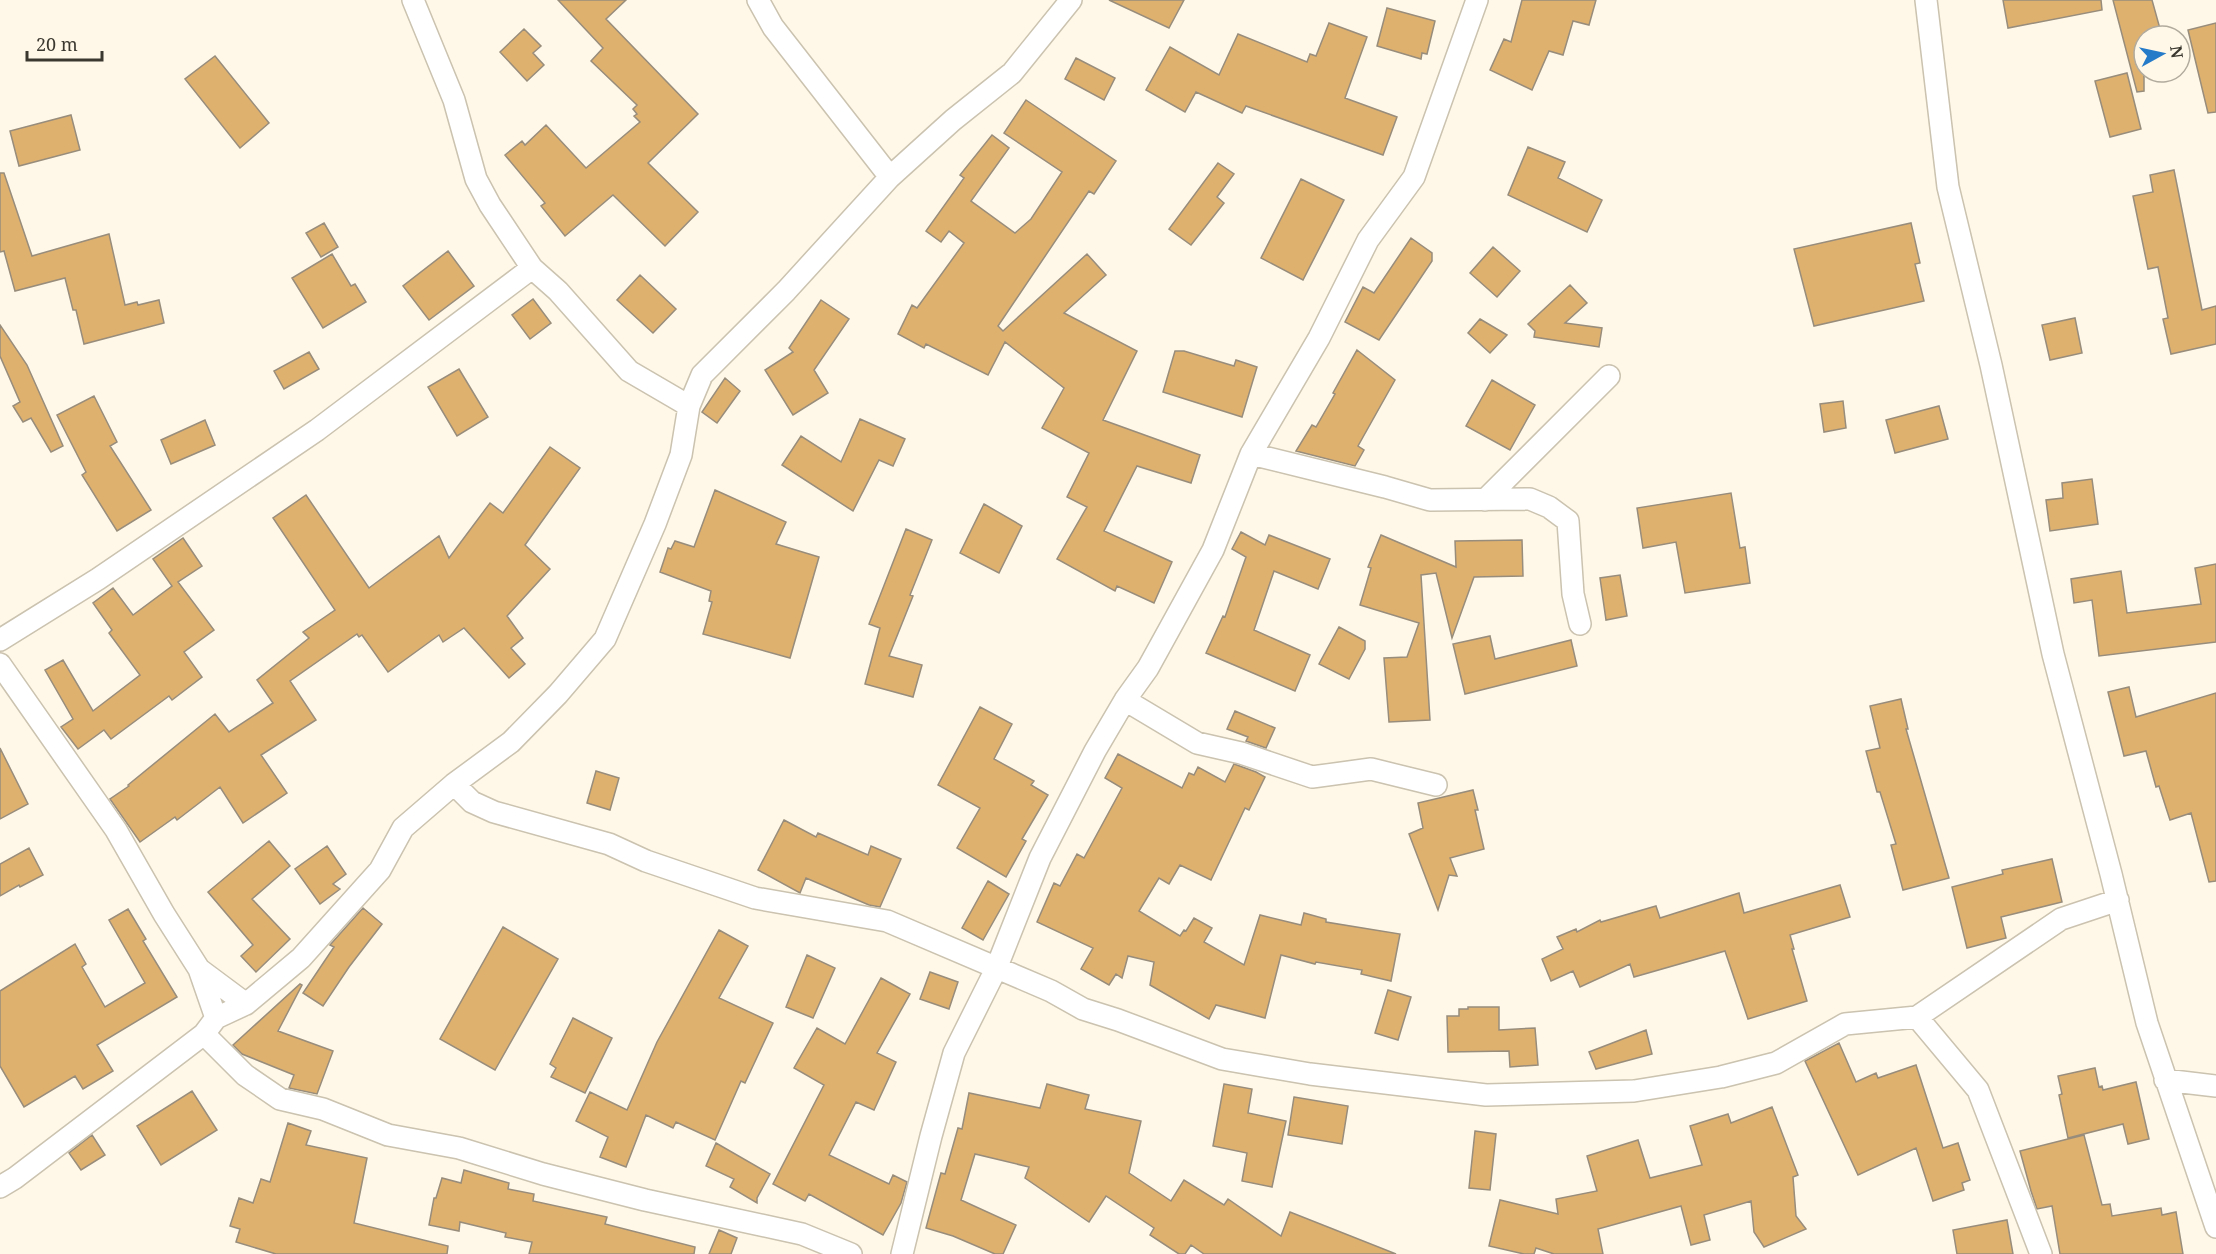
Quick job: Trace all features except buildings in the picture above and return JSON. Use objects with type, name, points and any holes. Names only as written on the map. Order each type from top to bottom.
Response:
[{"type":"street","points":[[413,0],[454,100],[476,179],[490,205],[532,268],[558,291],[629,371],[688,406]]},
{"type":"street","points":[[758,0],[774,27],[890,177]]},
{"type":"street","points":[[0,1187],[15,1178],[210,1026],[246,1004],[301,958],[380,870],[403,828],[454,784],[511,742],[558,694],[605,639],[655,524],[681,455],[688,406],[702,375],[786,291],[890,177],[953,120],[1012,73],[1071,0]]},
{"type":"street","points":[[902,1254],[954,1053],[996,969],[1040,858],[1095,752],[1125,700],[1148,668],[1213,550],[1251,454],[1319,338],[1368,240],[1414,177],[1477,0]]},
{"type":"street","points":[[1926,0],[1948,187],[1991,364],[2053,654],[2118,900],[2147,1023],[2216,1227]]},
{"type":"street","points":[[0,640],[98,579],[317,430],[532,268]]},
{"type":"street","points":[[1485,500],[1609,376]]},
{"type":"street","points":[[1251,454],[1385,486],[1430,500],[1530,499],[1549,507],[1568,521],[1573,594],[1580,624]]},
{"type":"street","points":[[0,663],[116,830],[164,914],[199,969],[246,1004]]},
{"type":"street","points":[[1125,700],[1197,743],[1241,753],[1312,777],[1371,769],[1436,785]]},
{"type":"street","points":[[454,784],[472,802],[494,812],[609,844],[646,861],[755,898],[887,921],[1052,991],[1083,1009],[1222,1059],[1310,1074],[1486,1095],[1634,1091],[1721,1077],[1776,1063],[1845,1024],[1917,1017],[2061,919],[2118,900]]},
{"type":"street","points":[[199,969],[210,1026],[245,1075],[280,1099],[323,1109],[388,1135],[459,1148],[543,1174],[645,1200],[802,1234],[851,1254]]},
{"type":"street","points":[[1917,1017],[1978,1090],[2041,1254]]},
{"type":"street","points":[[2166,1080],[2216,1086]]}]
